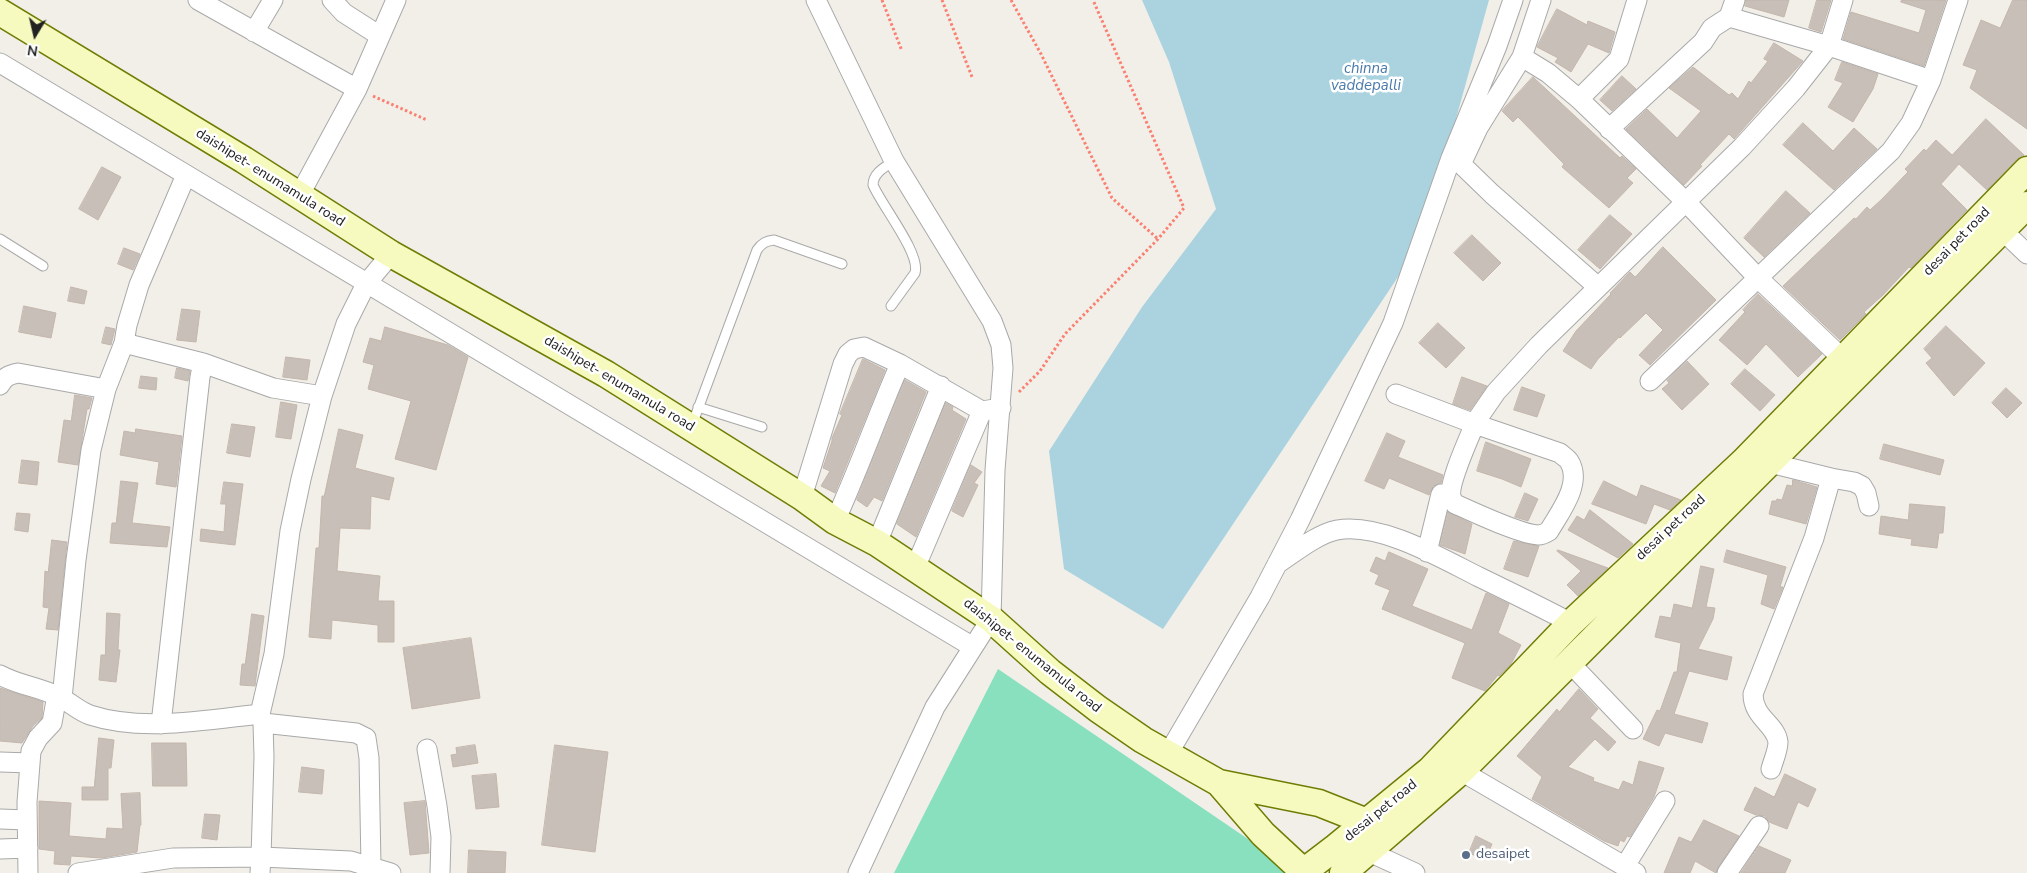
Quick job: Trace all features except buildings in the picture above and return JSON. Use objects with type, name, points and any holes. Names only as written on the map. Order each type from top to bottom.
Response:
[{"type":"street","points":[[198,0],[357,89]]},
{"type":"street","points":[[254,32],[273,0]]},
{"type":"street","points":[[332,0],[344,13],[380,36]]},
{"type":"street","points":[[299,196],[357,89],[396,0]]},
{"type":"street","points":[[816,0],[894,160],[992,321],[1001,345],[1003,368],[995,470],[990,619],[935,707],[858,873]]},
{"type":"street","points":[[1168,754],[1260,597],[1300,520],[1393,323],[1430,222],[1456,161],[1513,0]]},
{"type":"street","points":[[1456,161],[1522,57],[1541,0]]},
{"type":"street","points":[[1579,99],[1619,59],[1636,0]]},
{"type":"street","points":[[1396,394],[1475,424],[1560,454],[1569,461],[1573,473],[1573,486],[1549,531],[1536,535],[1455,504],[1451,497],[1452,484],[1475,424],[1496,392],[1546,339],[1686,203],[1776,110],[1829,46],[1843,0]]},
{"type":"street","points":[[1650,381],[1891,151],[1911,123],[1931,80],[1958,0]]},
{"type":"street","points":[[1610,129],[1703,42],[1712,28],[1732,8],[1829,46],[1931,80]]},
{"type":"street","name":"daishipet- enumamula road","points":[[6,9],[391,254],[606,374],[695,417],[835,521],[877,543],[990,619],[1050,672],[1098,709],[1168,754],[1219,783],[1319,803],[1372,837]]},
{"type":"street","points":[[1522,57],[1548,73],[1579,99],[1843,360]]},
{"type":"street","points":[[0,63],[973,647]]},
{"type":"street","points":[[1456,161],[1598,287]]},
{"type":"street","name":"desai pet road","points":[[1343,873],[1430,770],[1571,623],[1744,460],[2027,170]]},
{"type":"street","points":[[28,873],[27,820],[31,751],[38,738],[52,722],[59,697],[90,450],[106,388],[124,343],[127,325],[139,285],[186,175]]},
{"type":"street","name":"desai pet road","points":[[1303,873],[1372,837],[1461,771],[2027,205]]},
{"type":"street","points":[[2002,230],[2027,254]]},
{"type":"street","points":[[260,865],[264,757],[261,719],[274,654],[290,531],[301,479],[322,396],[346,324],[366,284],[391,254]]},
{"type":"street","points":[[124,343],[203,363],[273,388],[322,396]]},
{"type":"street","points":[[802,497],[843,364],[848,354],[854,349],[864,347],[900,364],[982,411],[1001,408]]},
{"type":"street","points":[[161,724],[203,363]]},
{"type":"street","points":[[835,521],[858,470],[876,420],[900,364]]},
{"type":"street","points":[[0,385],[3,379],[9,375],[18,373],[106,388]]},
{"type":"street","points":[[877,543],[941,386]]},
{"type":"street","points":[[915,568],[982,411]]},
{"type":"street","points":[[1770,463],[1854,482],[1862,486],[1869,506]]},
{"type":"street","points":[[1771,769],[1778,745],[1777,738],[1759,714],[1753,702],[1753,694],[1814,538],[1831,478]]},
{"type":"street","points":[[1427,552],[1440,494]]},
{"type":"street","points":[[1275,565],[1309,543],[1336,530],[1356,529],[1390,536],[1427,552],[1571,623]]},
{"type":"street","points":[[1569,662],[1633,730]]},
{"type":"street","points":[[0,675],[12,682],[59,697],[87,714],[105,719],[161,724],[261,719],[356,733],[366,738],[369,758],[371,866]]},
{"type":"street","points":[[427,749],[440,829],[440,873]]},
{"type":"street","points":[[0,762],[30,763]]},
{"type":"street","points":[[1461,771],[1630,870],[1665,801]]},
{"type":"street","name":"daishipet- enumamula road","points":[[1219,783],[1262,834],[1303,873]]},
{"type":"street","points":[[0,820],[27,820]]},
{"type":"street","points":[[1727,873],[1759,826]]},
{"type":"street","points":[[1372,837],[1415,873]]},
{"type":"street","points":[[0,849],[28,848]]},
{"type":"street","points":[[78,873],[173,866],[260,865],[371,866],[391,873]]},
{"type":"lane","points":[[891,306],[915,273],[916,268],[912,252],[873,185],[876,174],[894,160]]},
{"type":"lane","points":[[0,239],[43,266]]},
{"type":"lane","points":[[762,427],[695,417],[757,250],[766,241],[774,240],[842,264]]},
{"type":"path","points":[[882,0],[902,52]]},
{"type":"path","points":[[942,0],[972,78]]},
{"type":"path","points":[[1011,0],[1041,54],[1112,198],[1158,240]]},
{"type":"path","points":[[1001,408],[1040,371],[1064,334],[1158,240],[1184,208],[1093,0]]},
{"type":"path","points":[[357,89],[427,120]]},
{"type":"green space","points":[[998,669],[1298,873],[894,873]]},
{"type":"water","name":"chinna vaddepalli","points":[[1142,0],[1489,0],[1422,241],[1163,629],[1064,569],[1049,451],[1142,307],[1216,209],[1169,62]]},
{"type":"place","name":"desaipet","points":[[1466,855]]}]
